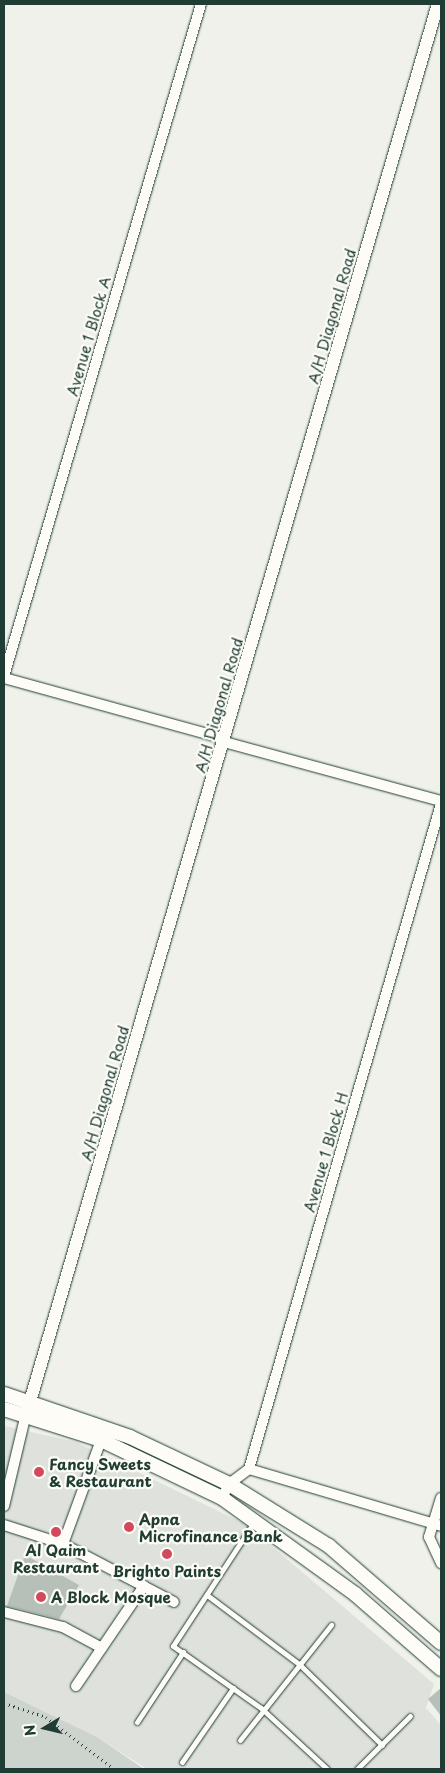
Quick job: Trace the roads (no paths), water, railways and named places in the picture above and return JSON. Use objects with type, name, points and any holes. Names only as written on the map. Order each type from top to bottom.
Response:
[{"type":"main road","points":[[4,1394],[222,1498],[255,1520],[403,1632],[441,1669]]},
{"type":"main road","points":[[4,1409],[28,1407],[130,1437],[229,1484],[329,1546],[441,1643]]},
{"type":"street","name":"Avenue 1 Block A","points":[[4,677],[200,4]]},
{"type":"street","name":"A/H Diagonal Road","points":[[28,1407],[225,741],[438,4]]},
{"type":"street","points":[[4,677],[441,803]]},
{"type":"street","name":"Avenue 1 Block H","points":[[249,1469],[441,803]]},
{"type":"street","points":[[4,1506],[28,1407]]},
{"type":"street","points":[[63,1544],[101,1440]]},
{"type":"street","points":[[222,1498],[229,1484],[249,1469],[437,1525]]},
{"type":"street","points":[[441,1498],[437,1525],[430,1543],[441,1563]]},
{"type":"street","points":[[4,1525],[63,1544],[174,1602]]},
{"type":"street","points":[[76,1686],[144,1586]]},
{"type":"street","points":[[4,1612],[62,1627],[102,1648]]},
{"type":"lane","points":[[255,1520],[173,1646],[261,1708],[326,1769]]},
{"type":"lane","points":[[207,1595],[299,1664],[382,1745]]},
{"type":"lane","points":[[240,1740],[261,1708],[331,1625]]},
{"type":"lane","points":[[137,1722],[183,1652]]},
{"type":"lane","points":[[182,1762],[233,1688]]},
{"type":"lane","points":[[357,1769],[410,1716]]},
{"type":"place","name":"Fancy Sweets & Restaurant","points":[[39,1472]]},
{"type":"place","name":"Apna Microfinance Bank","points":[[129,1527]]},
{"type":"place","name":"Al Qaim Restaurant","points":[[56,1532]]},
{"type":"place","name":"Brighto Paints","points":[[167,1554]]},
{"type":"place","name":"A Block Mosque","points":[[41,1597]]}]
